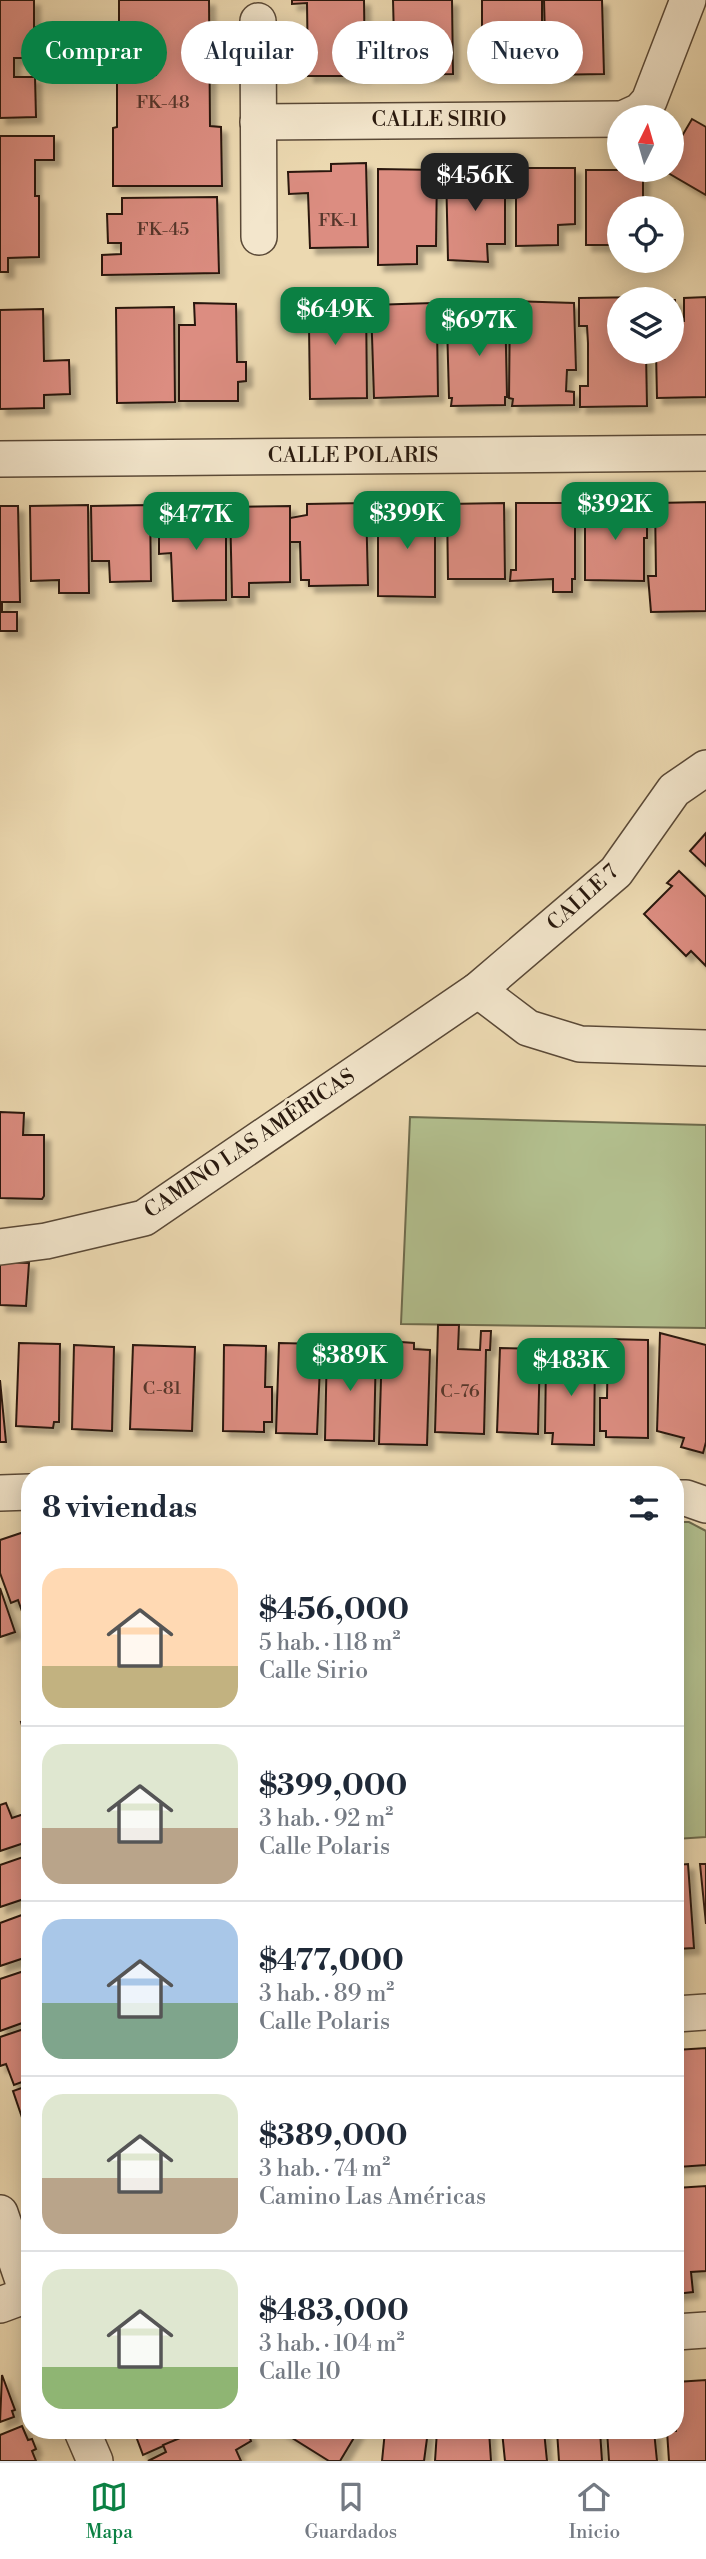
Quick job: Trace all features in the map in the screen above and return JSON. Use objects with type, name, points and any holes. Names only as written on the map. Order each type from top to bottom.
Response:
[{"type":"street","points":[[645,105],[688,0]]},
{"type":"street","points":[[258,84],[259,237]]},
{"type":"street","name":"CALLE SIRIO","points":[[258,121],[607,118]]},
{"type":"street","name":"CALLE POLARIS","points":[[0,459],[706,453]]},
{"type":"street","name":"CALLE 7","points":[[478,990],[616,872],[674,790],[706,768]]},
{"type":"street","points":[[478,990],[528,1028],[580,1044],[706,1048]]},
{"type":"street","name":"CAMINO LAS AMÉRICAS","points":[[0,1247],[46,1241],[144,1218],[478,990]]},
{"type":"street","points":[[0,1493],[21,1492]]},
{"type":"street","points":[[684,1498],[706,1505]]},
{"type":"street","points":[[684,2013],[706,2012]]},
{"type":"street","points":[[0,2213],[19,2300]]},
{"type":"street","points":[[684,2331],[706,2330]]},
{"type":"street","points":[[85,2439],[95,2461]]},
{"type":"green space","points":[[410,1117],[706,1125],[706,1328],[401,1324]]},
{"type":"green space","points":[[684,1522],[706,1531],[706,1837],[684,1838]]},
{"type":"building","points":[[0,0],[34,0],[34,21],[21,21],[21,58],[14,58],[14,77],[21,77],[21,84],[35,84],[36,117],[0,118]]},
{"type":"building","points":[[119,0],[209,0],[209,21],[181,21],[181,84],[210,84],[210,126],[221,127],[222,186],[113,186],[113,128],[117,127],[117,84],[167,84],[167,21],[119,21]]},
{"type":"building","points":[[292,0],[364,0],[364,21],[332,21],[332,76],[318,76],[318,21],[307,21],[307,3],[292,4]]},
{"type":"building","points":[[393,0],[452,0],[452,21],[394,21]]},
{"type":"building","points":[[482,0],[542,0],[542,21],[482,21]]},
{"type":"building","points":[[544,0],[602,0],[604,74],[583,74],[583,21],[545,21]]},
{"type":"building","points":[[692,119],[706,127],[706,195],[684,182],[684,133]]},
{"type":"building","points":[[0,136],[54,136],[54,160],[35,160],[35,196],[39,196],[39,257],[8,258],[8,272],[0,272]]},
{"type":"building","points":[[366,163],[368,247],[310,248],[308,193],[289,194],[288,172],[331,171],[331,164]]},
{"type":"building","points":[[516,168],[575,168],[575,224],[558,225],[558,245],[516,246]]},
{"type":"building","points":[[378,169],[437,170],[436,246],[417,246],[417,264],[378,265]]},
{"type":"building","points":[[446,170],[505,171],[505,244],[487,244],[488,262],[448,260]]},
{"type":"building","points":[[586,170],[607,170],[607,182],[643,182],[643,196],[607,196],[607,245],[586,245]]},
{"type":"building","points":[[217,197],[219,273],[102,275],[102,255],[121,254],[121,243],[108,243],[107,214],[122,214],[122,198]]},
{"type":"building","points":[[706,297],[706,397],[657,398],[656,364],[684,364],[684,298]]},
{"type":"building","points":[[579,298],[607,298],[607,364],[646,364],[647,406],[580,407],[580,386],[588,386],[588,343],[587,326],[579,326]]},
{"type":"building","points":[[505,300],[505,405],[451,406],[447,324],[476,323],[476,301]]},
{"type":"building","points":[[366,301],[367,398],[310,399],[309,326],[289,327],[289,302]]},
{"type":"building","points":[[510,301],[574,303],[576,370],[567,370],[566,391],[574,392],[574,405],[512,406],[513,399],[509,398]]},
{"type":"building","points":[[194,303],[236,304],[237,362],[246,362],[246,381],[238,382],[238,401],[179,401],[179,325],[195,325]]},
{"type":"building","points":[[433,303],[433,323],[437,323],[438,396],[374,398],[371,305]]},
{"type":"building","points":[[174,307],[175,402],[117,403],[116,308]]},
{"type":"building","points":[[43,309],[44,361],[69,360],[70,394],[44,395],[44,408],[0,409],[0,310]]},
{"type":"building","points":[[706,502],[706,611],[651,612],[648,576],[656,576],[655,503]]},
{"type":"building","points":[[366,503],[368,585],[309,586],[309,580],[301,580],[300,542],[289,542],[290,518],[307,515],[307,504]]},
{"type":"building","points":[[504,503],[505,579],[448,579],[447,504]]},
{"type":"building","points":[[516,503],[575,503],[575,579],[572,579],[572,592],[553,592],[553,579],[510,581],[511,570],[516,570]]},
{"type":"building","points":[[585,503],[644,504],[647,538],[644,538],[644,581],[585,580]]},
{"type":"building","points":[[88,505],[89,593],[59,593],[59,580],[31,581],[30,506]]},
{"type":"building","points":[[150,505],[151,581],[110,582],[109,561],[92,561],[91,506]]},
{"type":"building","points":[[378,505],[435,506],[435,597],[378,596]]},
{"type":"building","points":[[0,506],[18,506],[20,602],[2,602],[2,612],[17,612],[17,631],[0,631]]},
{"type":"building","points":[[290,506],[290,582],[249,583],[249,597],[232,597],[230,507]]},
{"type":"building","points":[[169,507],[226,507],[226,600],[173,601],[171,553],[159,554],[159,513],[168,513]]},
{"type":"building","points":[[706,833],[706,866],[690,851]]},
{"type":"building","points":[[679,871],[706,897],[706,966],[691,951],[686,956],[644,914],[672,886],[667,883]]},
{"type":"building","points":[[0,1112],[24,1113],[23,1135],[44,1135],[42,1199],[0,1198]]},
{"type":"building","points":[[0,1262],[29,1263],[26,1306],[0,1305]]},
{"type":"building","points":[[438,1325],[459,1325],[458,1349],[480,1350],[481,1331],[491,1331],[490,1350],[486,1350],[484,1434],[435,1432]]},
{"type":"building","points":[[660,1333],[706,1345],[706,1442],[703,1453],[681,1447],[684,1438],[657,1431]]},
{"type":"building","points":[[608,1339],[648,1340],[648,1438],[606,1437],[606,1431],[600,1431],[600,1398],[607,1398]]},
{"type":"building","points":[[401,1342],[414,1343],[414,1349],[430,1350],[427,1445],[379,1444],[382,1347],[401,1348]]},
{"type":"building","points":[[19,1343],[60,1344],[59,1422],[54,1422],[53,1428],[16,1426]]},
{"type":"building","points":[[279,1343],[321,1344],[317,1434],[276,1433]]},
{"type":"building","points":[[74,1345],[114,1347],[112,1431],[72,1429]]},
{"type":"building","points":[[133,1345],[195,1347],[192,1431],[130,1429]]},
{"type":"building","points":[[224,1345],[266,1346],[265,1387],[272,1387],[272,1422],[264,1422],[264,1432],[223,1431]]},
{"type":"building","points":[[327,1345],[376,1346],[374,1441],[325,1440]]},
{"type":"building","points":[[500,1348],[540,1349],[538,1434],[497,1432]]},
{"type":"building","points":[[553,1351],[595,1352],[594,1445],[552,1444],[553,1433],[545,1433],[546,1360],[553,1360]]},
{"type":"building","points":[[0,1380],[6,1442],[0,1442]]},
{"type":"building","points":[[21,1533],[21,1608],[18,1600],[11,1603],[0,1573],[0,1540]]},
{"type":"building","points":[[0,1588],[15,1632],[0,1637]]},
{"type":"building","points":[[6,1803],[12,1818],[21,1815],[21,1844],[0,1851],[0,1805]]},
{"type":"building","points":[[21,1858],[21,1900],[0,1907],[0,1865]]},
{"type":"building","points":[[684,1864],[688,1864],[694,1948],[684,1949]]},
{"type":"building","points":[[700,1864],[706,1864],[706,1924]]},
{"type":"building","points":[[21,1915],[21,1959],[0,1966],[0,1923]]},
{"type":"building","points":[[21,1972],[21,2023],[0,2031],[0,1979]]},
{"type":"building","points":[[21,2030],[21,2082],[14,2085],[6,2064],[0,2066],[0,2037]]},
{"type":"building","points":[[706,2048],[706,2165],[684,2167],[684,2049]]},
{"type":"building","points":[[21,2088],[21,2114],[13,2091]]},
{"type":"building","points":[[706,2186],[706,2271],[691,2272],[693,2292],[684,2293],[684,2187]]},
{"type":"building","points":[[2,2375],[15,2410],[12,2411],[14,2417],[0,2422]]},
{"type":"building","points":[[706,2380],[706,2461],[669,2461],[668,2439],[684,2439],[684,2381]]},
{"type":"building","points":[[21,2426],[21,2439],[32,2439],[36,2449],[32,2451],[36,2461],[0,2461],[0,2435]]},
{"type":"building","points":[[137,2439],[179,2439],[143,2455]]},
{"type":"building","points":[[178,2439],[251,2441],[236,2450],[241,2461],[148,2461],[166,2452],[163,2445]]},
{"type":"building","points":[[294,2439],[353,2439],[340,2461],[329,2461]]},
{"type":"building","points":[[384,2439],[427,2439],[424,2461],[382,2461]]},
{"type":"building","points":[[436,2439],[490,2439],[491,2461],[435,2461]]},
{"type":"building","points":[[503,2439],[545,2439],[547,2461],[505,2461]]},
{"type":"building","points":[[558,2439],[601,2439],[602,2461],[559,2461]]},
{"type":"building","points":[[608,2439],[655,2439],[657,2461],[609,2461]]}]
